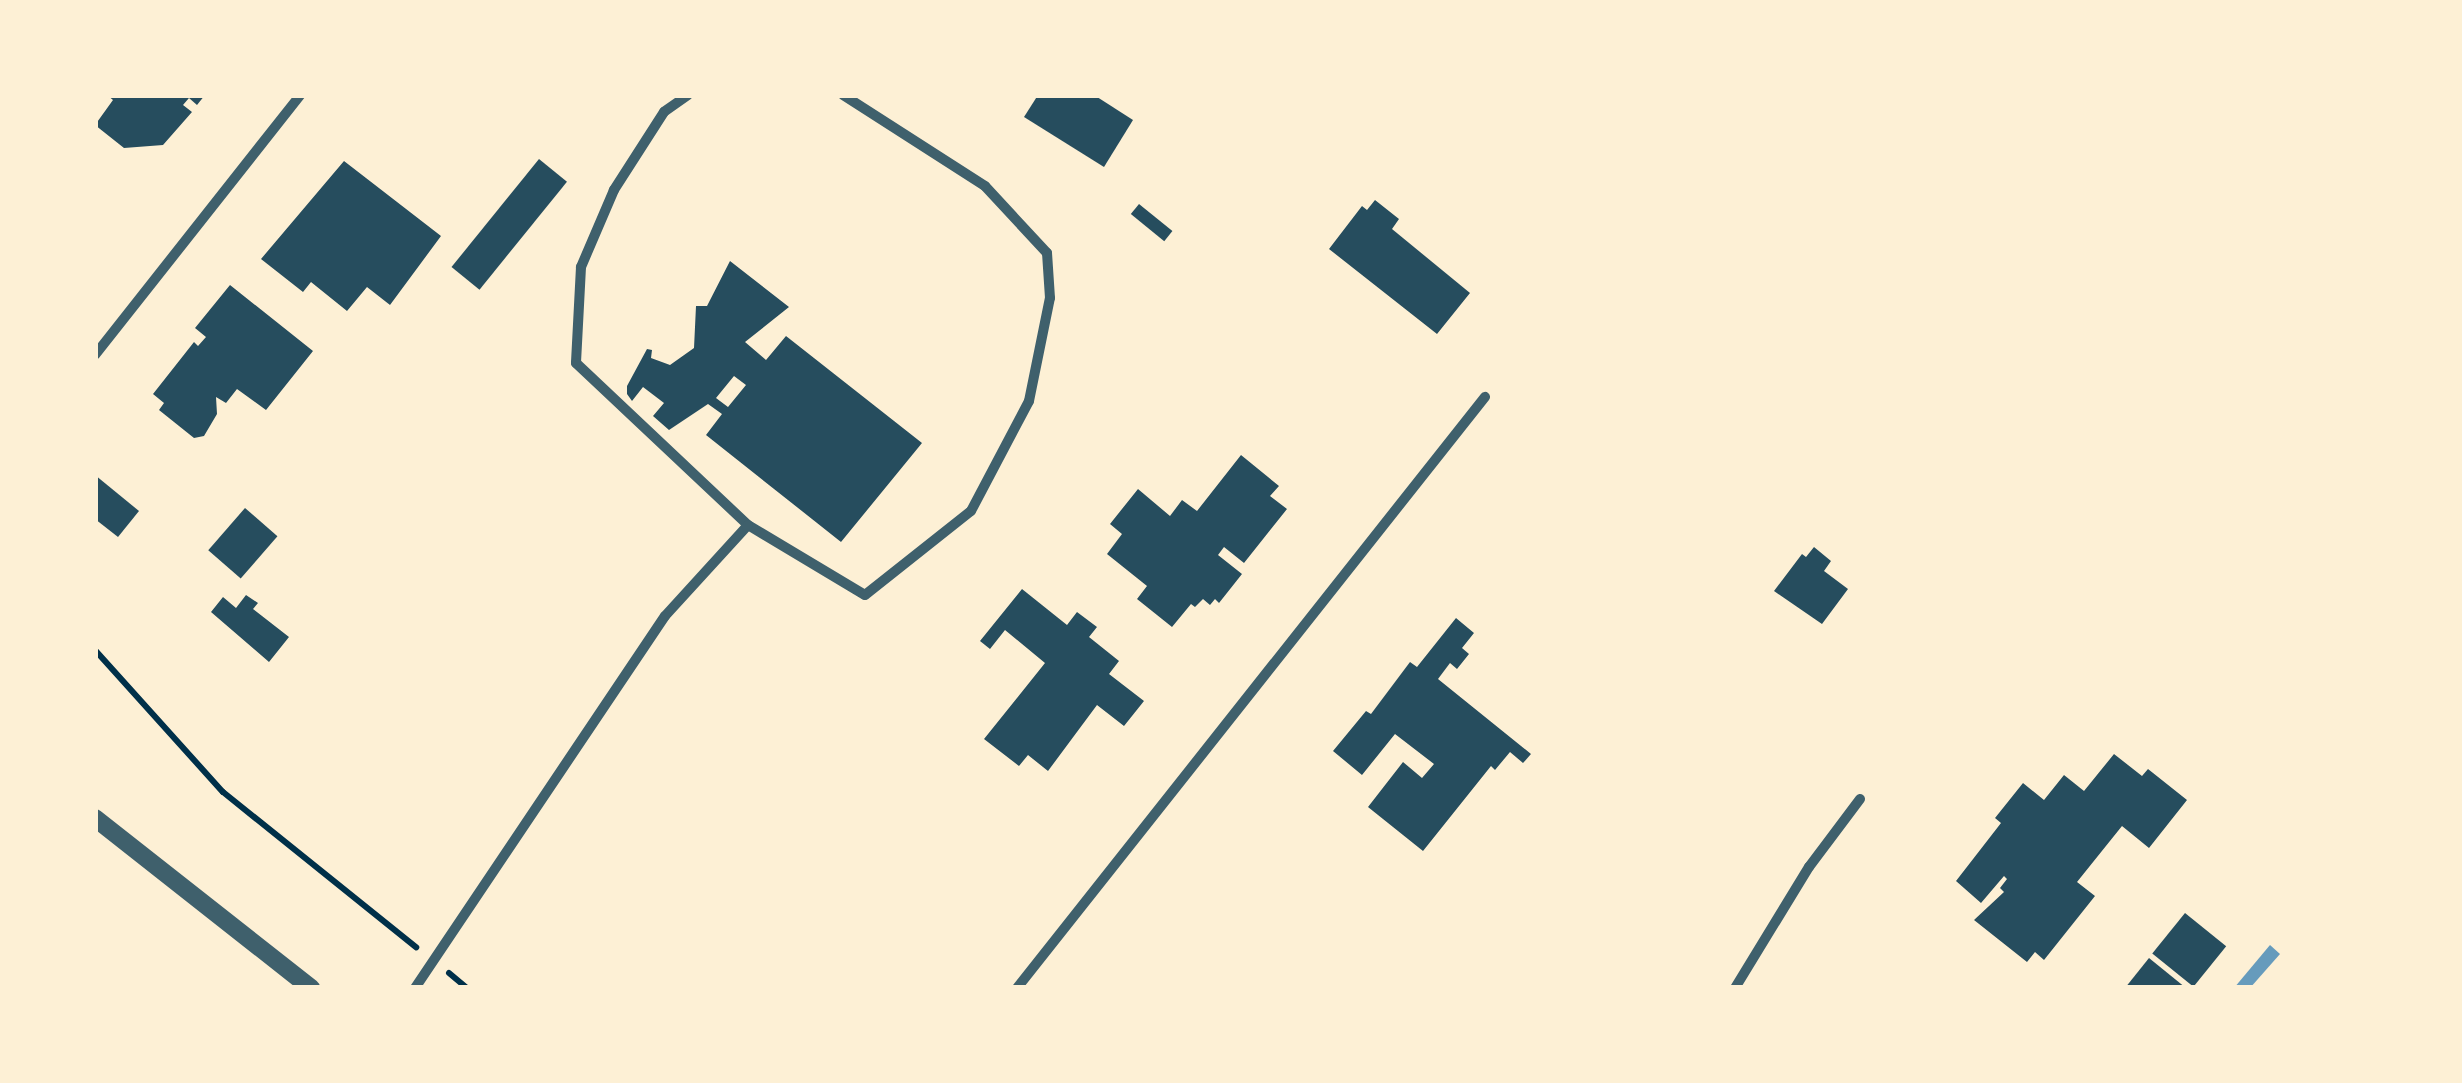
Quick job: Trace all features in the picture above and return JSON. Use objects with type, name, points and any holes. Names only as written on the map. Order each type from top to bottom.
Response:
[{"type":"street","points":[[95,356],[300,95]]},
{"type":"street","points":[[688,95],[664,112],[607,205],[582,267],[576,363],[748,525],[865,595],[971,511],[1029,401],[1050,298],[1047,252],[985,186],[844,95]]},
{"type":"street","points":[[1017,988],[1486,397]]},
{"type":"street","points":[[415,988],[665,616],[748,525]]},
{"type":"street","points":[[1735,988],[1809,868],[1860,799]]},
{"type":"street","points":[[95,818],[311,988]]},
{"type":"path","points":[[95,650],[224,792],[468,988]]},
{"type":"water","points":[[2270,945],[2280,954],[2250,988],[2234,988]]},
{"type":"building","points":[[107,95],[205,95],[197,105],[189,98],[183,105],[192,112],[163,145],[124,148],[95,125],[113,100]]},
{"type":"building","points":[[1038,95],[1094,95],[1133,120],[1104,167],[1024,117]]},
{"type":"building","points":[[539,159],[567,182],[480,290],[452,267]]},
{"type":"building","points":[[344,161],[441,236],[390,305],[367,287],[347,311],[311,282],[303,292],[261,259]]},
{"type":"building","points":[[1375,200],[1399,219],[1392,229],[1470,293],[1437,334],[1329,249],[1362,206],[1367,210]]},
{"type":"building","points":[[1139,204],[1172,231],[1164,241],[1131,214]]},
{"type":"building","points":[[730,261],[789,307],[745,342],[766,360],[786,336],[922,443],[841,542],[706,435],[722,414],[708,404],[669,430],[653,416],[664,403],[643,387],[632,401],[627,394],[627,386],[647,349],[652,350],[651,358],[670,365],[694,348],[696,306],[707,306]],"holes":[[[734,376],[746,385],[728,407],[716,398]]]},
{"type":"building","points":[[230,285],[313,351],[266,410],[237,389],[226,403],[216,397],[217,414],[204,436],[194,438],[159,410],[164,403],[153,394],[194,342],[198,346],[206,337],[195,328]]},
{"type":"building","points":[[1241,455],[1279,486],[1270,496],[1287,509],[1244,563],[1224,547],[1218,555],[1242,574],[1219,603],[1215,599],[1210,605],[1203,599],[1195,607],[1191,604],[1172,627],[1137,599],[1147,586],[1107,554],[1122,534],[1110,524],[1138,489],[1170,516],[1182,500],[1197,511]]},
{"type":"building","points":[[95,475],[139,511],[118,537],[95,519]]},
{"type":"building","points":[[245,508],[277,536],[241,578],[208,550]]},
{"type":"building","points":[[1814,547],[1831,561],[1824,571],[1848,589],[1822,624],[1774,591],[1802,554],[1806,557]]},
{"type":"building","points":[[1022,589],[1067,625],[1077,612],[1097,627],[1089,637],[1119,661],[1109,674],[1144,701],[1124,726],[1097,705],[1048,771],[1028,755],[1019,766],[984,739],[1045,663],[1005,630],[990,649],[980,641]]},
{"type":"building","points":[[246,595],[258,603],[253,609],[289,637],[269,662],[211,612],[223,597],[236,608]]},
{"type":"building","points":[[1456,618],[1474,633],[1462,648],[1469,654],[1457,669],[1450,663],[1438,679],[1531,754],[1523,763],[1510,752],[1495,770],[1491,766],[1423,851],[1368,807],[1403,762],[1422,778],[1434,764],[1395,734],[1362,775],[1333,751],[1366,711],[1371,714],[1410,662],[1417,667]]},
{"type":"building","points":[[2114,754],[2142,776],[2148,769],[2187,800],[2149,848],[2122,826],[2077,882],[2095,896],[2044,960],[2035,952],[2027,962],[1974,920],[2004,892],[2000,888],[2007,879],[2004,876],[1981,903],[1956,881],[2001,823],[1995,818],[2023,783],[2044,800],[2064,775],[2084,791]]},
{"type":"building","points":[[2185,913],[2226,946],[2193,987],[2152,953]]},
{"type":"building","points":[[2149,958],[2186,988],[2125,988]]}]
